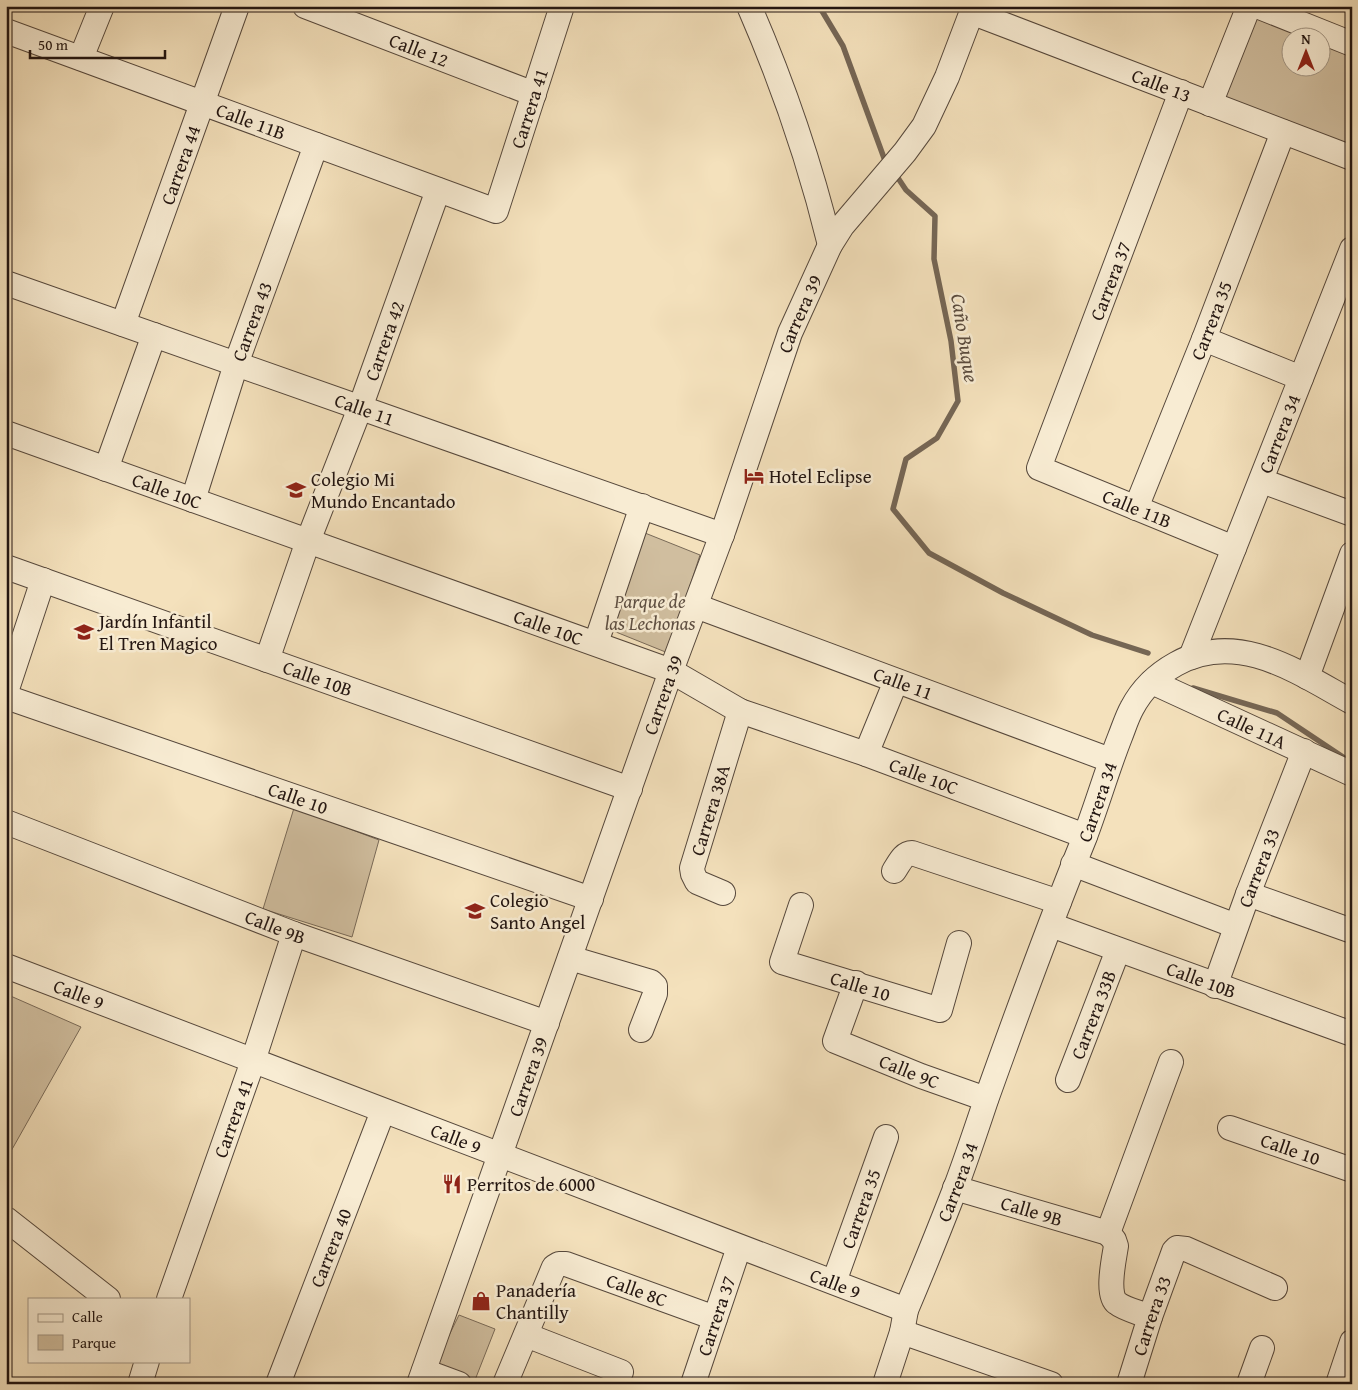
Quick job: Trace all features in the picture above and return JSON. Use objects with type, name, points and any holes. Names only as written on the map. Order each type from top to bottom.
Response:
[{"type":"street","points":[[81,58],[102,6]]},
{"type":"street","name":"Carrera 44","points":[[123,324],[204,104],[237,6]]},
{"type":"street","name":"Calle 12","points":[[305,6],[534,94]]},
{"type":"street","name":"Carrera 41","points":[[496,211],[562,6]]},
{"type":"street","points":[[749,6],[790,107],[818,196],[830,245]]},
{"type":"street","points":[[1210,104],[1249,6]]},
{"type":"street","points":[[1257,6],[1352,44]]},
{"type":"street","name":"Carrera 39","points":[[421,1377],[671,671],[722,535],[790,333],[830,245],[842,226],[905,152],[924,126],[947,77],[973,9]]},
{"type":"street","name":"Calle 13","points":[[973,9],[1210,104],[1352,158]]},
{"type":"street","name":"Calle 11B","points":[[6,31],[496,211]]},
{"type":"street","name":"Carrera 37","points":[[1039,468],[1181,92]]},
{"type":"street","name":"Carrera 35","points":[[1136,508],[1204,339],[1283,132]]},
{"type":"street","name":"Carrera 43","points":[[193,500],[236,364],[316,145]]},
{"type":"street","name":"Carrera 42","points":[[268,660],[308,541],[360,408],[438,190]]},
{"type":"street","name":"Carrera 34","points":[[885,1384],[904,1321],[1085,836],[1110,760],[1133,706],[1152,682],[1177,664],[1191,657],[1349,262]]},
{"type":"street","name":"Calle 11","points":[[6,283],[722,535]]},
{"type":"street","points":[[106,469],[154,335]]},
{"type":"street","points":[[1204,339],[1301,378]]},
{"type":"street","name":"Calle 10C","points":[[6,434],[596,643],[671,671],[740,711],[866,754],[1085,836]]},
{"type":"street","name":"Calle 11B","points":[[1039,468],[1234,548]]},
{"type":"street","points":[[1262,481],[1352,514]]},
{"type":"street","points":[[596,643],[642,506]]},
{"type":"street","points":[[1307,677],[1352,554]]},
{"type":"street","name":"Calle 10B","points":[[6,568],[630,789]]},
{"type":"street","points":[[6,692],[42,580]]},
{"type":"street","name":"Calle 11","points":[[696,606],[1110,760]]},
{"type":"street","points":[[1191,657],[1221,652],[1251,654],[1280,662],[1352,702]]},
{"type":"street","points":[[866,754],[896,680]]},
{"type":"street","name":"Calle 11A","points":[[1152,682],[1352,774]]},
{"type":"street","name":"Calle 10","points":[[6,697],[591,899]]},
{"type":"street","name":"Carrera 38A","points":[[723,893],[697,882],[692,868],[740,711]]},
{"type":"street","name":"Carrera 33","points":[[1215,986],[1248,894],[1304,751]]},
{"type":"street","name":"Calle 9B","points":[[6,822],[294,934],[547,1023]]},
{"type":"street","points":[[894,871],[908,853],[912,853],[1059,902]]},
{"type":"street","points":[[1073,864],[1236,926]]},
{"type":"street","points":[[1248,894],[1352,931]]},
{"type":"street","name":"Calle 10","points":[[802,905],[782,962],[940,1010],[960,943]]},
{"type":"street","name":"Calle 10B","points":[[1051,925],[1215,986],[1352,1034]]},
{"type":"street","name":"Carrera 41","points":[[169,1298],[253,1061],[294,934]]},
{"type":"street","name":"Carrera 33B","points":[[1068,1080],[1118,950]]},
{"type":"street","points":[[570,958],[651,982],[655,986],[655,994],[641,1030]]},
{"type":"street","name":"Calle 9","points":[[6,966],[834,1282],[904,1321],[1051,1384]]},
{"type":"street","name":"Calle 9C","points":[[856,983],[834,1041],[921,1076],[986,1099]]},
{"type":"street","points":[[1150,1317],[1116,1303],[1113,1298],[1111,1290],[1116,1246],[1108,1233],[1171,1062]]},
{"type":"street","name":"Carrera 40","points":[[278,1384],[383,1111]]},
{"type":"street","name":"Calle 10","points":[[1230,1128],[1352,1170]]},
{"type":"street","name":"Carrera 35","points":[[834,1282],[886,1137]]},
{"type":"street","name":"Calle 9B","points":[[955,1188],[1108,1233]]},
{"type":"street","points":[[6,1219],[107,1298]]},
{"type":"street","name":"Carrera 37","points":[[693,1384],[739,1247]]},
{"type":"street","name":"Carrera 33","points":[[1128,1384],[1150,1317],[1174,1251],[1177,1248],[1186,1249],[1274,1288]]},
{"type":"street","name":"Calle 8C","points":[[526,1335],[554,1267],[559,1264],[566,1264],[715,1318]]},
{"type":"street","points":[[505,1384],[526,1335],[621,1372]]},
{"type":"street","points":[[1338,1384],[1352,1342]]},
{"type":"street","points":[[1249,1384],[1262,1348]]},
{"type":"street","points":[[140,1384],[147,1362]]},
{"type":"street","points":[[421,1377],[459,1384]]},
{"type":"green space","points":[[1249,6],[1309,28],[1280,28],[1280,78],[1330,78],[1330,36],[1352,44],[1352,157],[1210,104]]},
{"type":"green space","name":"Parque de las Lechonas","points":[[645,533],[700,555],[668,653],[611,630]]},
{"type":"green space","points":[[294,808],[379,840],[352,937],[263,909]]},
{"type":"green space","points":[[6,994],[81,1027],[6,1160]]},
{"type":"green space","points":[[459,1315],[495,1329],[475,1380],[433,1368]]},
{"type":"waterway","name":"Caño Buque","points":[[819,6],[843,46],[888,165]]},
{"type":"waterway","name":"Caño Buque","points":[[894,172],[906,190],[935,216],[934,259],[951,341],[958,401],[937,438],[906,459],[893,509],[929,553],[1003,593],[1092,635],[1148,653]]},
{"type":"waterway","name":"Caño Buque","points":[[1193,688],[1277,713],[1346,759]]},
{"type":"place","name":"Hotel Eclipse","points":[[754,476]]},
{"type":"place","name":"Colegio Mi Mundo Encantado","points":[[296,490]]},
{"type":"place","name":"Jardín Infantil El Tren Magico","points":[[84,632]]},
{"type":"place","name":"Colegio Santo Angel","points":[[475,911]]},
{"type":"place","name":"Perritos de 6000","points":[[452,1184]]},
{"type":"place","name":"Panadería Chantilly","points":[[481,1301]]}]
